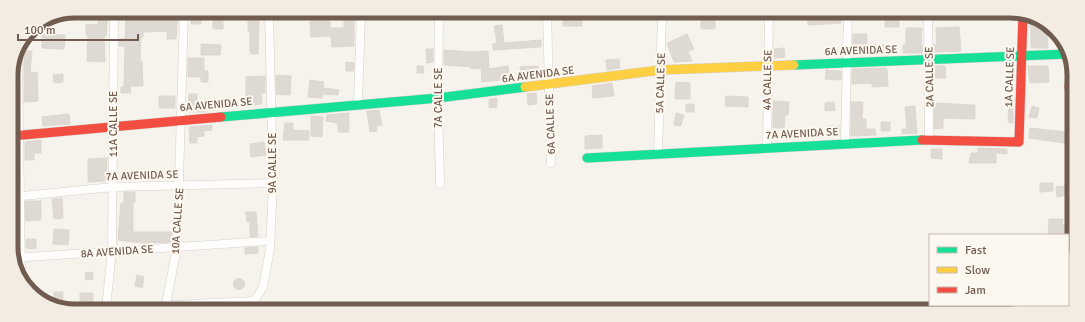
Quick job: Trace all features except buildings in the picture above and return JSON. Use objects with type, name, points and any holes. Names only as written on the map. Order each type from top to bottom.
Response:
[{"type":"street","name":"11A CALLE SE","points":[[106,304],[112,251],[114,187],[112,128],[114,18]]},
{"type":"street","name":"10A CALLE SE","points":[[166,304],[177,247],[184,18]]},
{"type":"street","name":"9A CALLE SE","points":[[252,304],[263,287],[269,241],[273,183],[269,18]]},
{"type":"street","points":[[358,104],[360,18]]},
{"type":"street","name":"7A CALLE SE","points":[[439,18],[438,98],[440,184]]},
{"type":"street","name":"6A CALLE SE","points":[[546,18],[551,163]]},
{"type":"street","name":"5A CALLE SE","points":[[658,154],[662,18]]},
{"type":"street","name":"4A CALLE SE","points":[[767,147],[766,66],[768,18]]},
{"type":"street","points":[[845,143],[848,18]]},
{"type":"street","name":"2A CALLE SE","points":[[928,18],[929,140]]},
{"type":"street","name":"1A CALLE SE","points":[[1019,142],[1023,19]]},
{"type":"street","name":"6A AVENIDA SE","points":[[18,136],[112,128],[182,119],[438,98],[660,70],[1063,54]]},
{"type":"street","name":"7A AVENIDA SE","points":[[587,158],[845,143],[929,140],[1019,142]]},
{"type":"street","name":"7A AVENIDA SE","points":[[18,196],[114,187],[273,183]]},
{"type":"street","name":"8A AVENIDA SE","points":[[19,258],[269,241]]},
{"type":"street","points":[[210,304],[254,301]]},
{"type":"traffic: fast","points":[[794,65],[1063,54]]},
{"type":"traffic: fast","points":[[221,117],[438,98],[525,87]]},
{"type":"traffic: fast","points":[[587,158],[922,140]]},
{"type":"traffic: slow","points":[[525,87],[660,70],[794,65]]},
{"type":"traffic: jam","points":[[922,140],[1019,142],[1023,19]]},
{"type":"traffic: jam","points":[[18,135],[221,117]]}]
